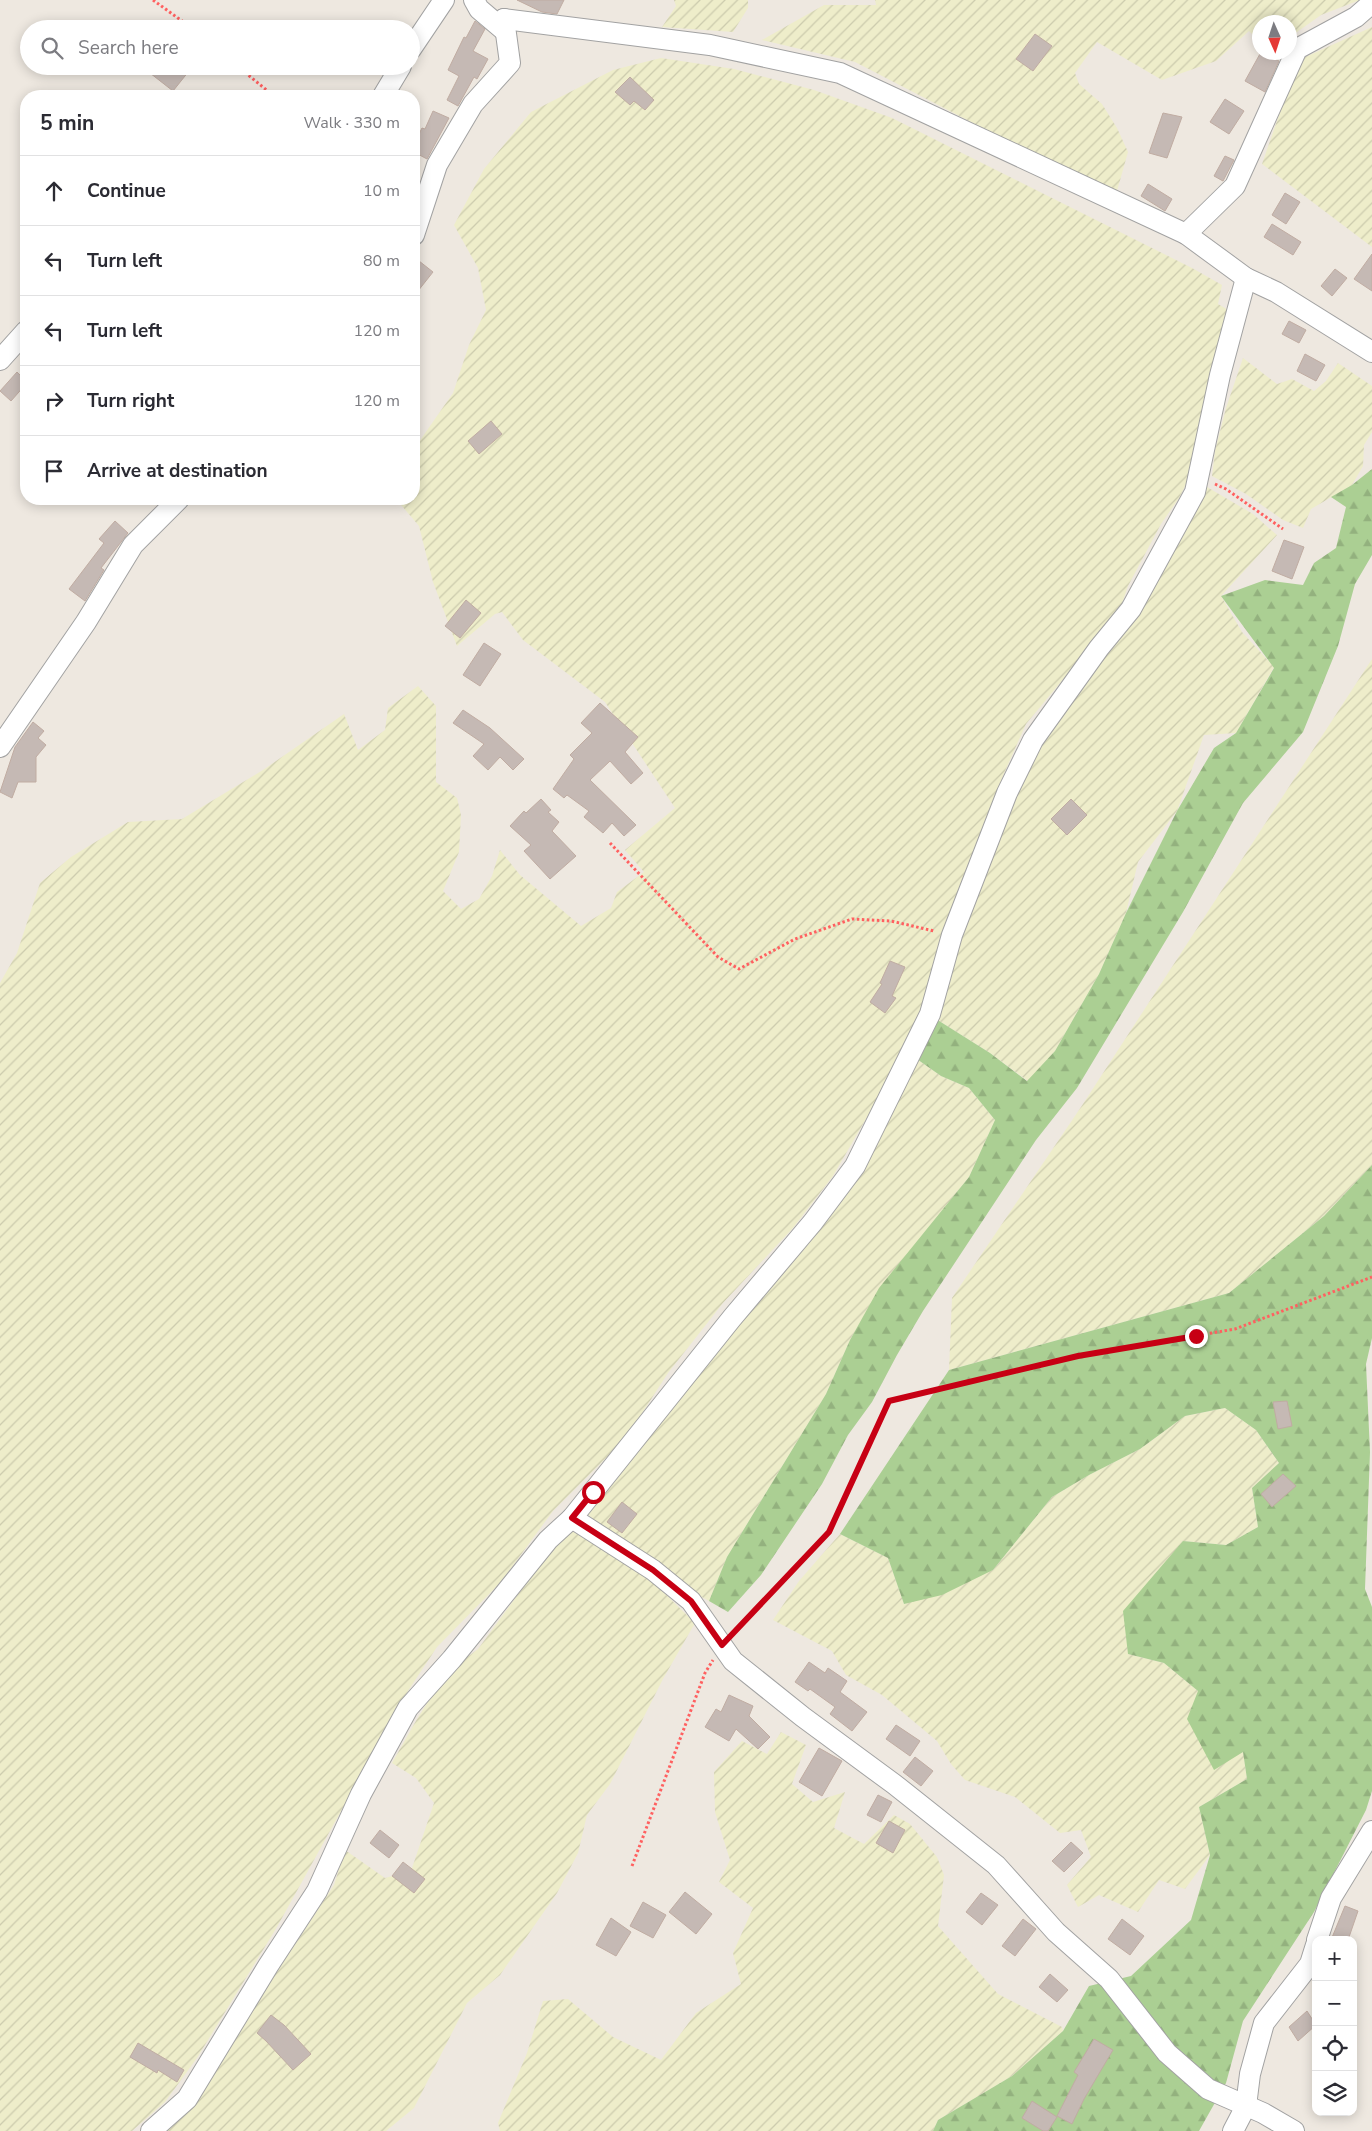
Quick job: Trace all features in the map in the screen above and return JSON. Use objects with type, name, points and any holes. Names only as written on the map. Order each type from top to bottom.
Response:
[{"type":"street","points":[[420,36],[444,0]]},
{"type":"street","points":[[474,0],[479,8],[505,31],[504,19]]},
{"type":"street","points":[[1186,234],[1236,186],[1297,49],[1356,17],[1372,3]]},
{"type":"street","points":[[504,19],[710,45],[840,73],[1186,234],[1246,278],[1276,292],[1372,352]]},
{"type":"street","points":[[420,217],[437,165],[473,104],[510,63],[504,19]]},
{"type":"street","points":[[387,90],[396,75]]},
{"type":"street","points":[[151,2131],[187,2098],[268,1966],[317,1891],[361,1794],[408,1708],[452,1659],[548,1540],[572,1518],[732,1318],[813,1222],[855,1166],[930,1014],[952,936],[1007,793],[1033,740],[1099,648],[1131,609],[1195,492],[1220,375],[1246,278]]},
{"type":"street","points":[[0,360],[20,338]]},
{"type":"street","points":[[0,747],[86,622],[133,545],[173,505]]},
{"type":"street","points":[[572,1518],[653,1570],[691,1601],[733,1661],[996,1865],[1056,1932],[1110,1979],[1167,2053],[1208,2089],[1263,2113],[1294,2131]]},
{"type":"street","points":[[1318,1936],[1331,1898],[1372,1831]]},
{"type":"street","points":[[1233,2131],[1246,2106],[1250,2074],[1264,2023],[1310,1964],[1312,1958]]},
{"type":"path","points":[[152,0],[180,20]]},
{"type":"path","points":[[248,75],[267,90]]},
{"type":"path","points":[[1198,476],[1226,489],[1284,529]]},
{"type":"path","points":[[610,844],[718,957],[738,969],[794,939],[852,919],[891,921],[952,936]]},
{"type":"path","points":[[632,1866],[705,1673],[722,1645],[829,1532],[889,1401],[1078,1356],[1235,1329],[1372,1277]]},
{"type":"green space","points":[[674,0],[748,0],[748,8],[733,32],[662,27],[676,6]]},
{"type":"green space","points":[[875,0],[1360,0],[1321,15],[1297,32],[1297,15],[1252,15],[1252,34],[1249,31],[1216,61],[1162,80],[1097,42],[1075,73],[1079,84],[1102,104],[1117,128],[1128,152],[1117,191],[1070,173],[855,62],[762,40],[824,5],[876,5]]},
{"type":"green space","points":[[1372,27],[1372,247],[1262,164],[1286,95],[1303,58]]},
{"type":"green space","points":[[661,58],[734,69],[814,90],[892,118],[1192,268],[1222,285],[1218,304],[1230,311],[1191,474],[1179,498],[1161,524],[1128,586],[1119,612],[1026,724],[1002,778],[923,1012],[878,1098],[833,1176],[793,1228],[723,1303],[668,1373],[626,1438],[553,1511],[500,1583],[437,1647],[404,1697],[277,1927],[197,2058],[165,2102],[132,2131],[0,2131],[0,983],[17,953],[40,883],[71,857],[128,822],[182,819],[263,770],[344,714],[358,750],[385,730],[388,708],[418,686],[436,706],[436,782],[457,798],[461,815],[459,852],[443,891],[461,909],[479,899],[492,876],[500,850],[520,875],[581,926],[611,908],[617,892],[644,872],[625,850],[675,808],[605,702],[523,640],[502,612],[495,614],[457,646],[433,582],[419,526],[401,505],[420,505],[420,440],[453,393],[469,345],[486,310],[478,268],[454,225],[484,169],[531,112],[613,70]]},
{"type":"green space","points":[[1243,358],[1277,384],[1292,379],[1314,391],[1326,381],[1338,363],[1372,386],[1372,432],[1364,445],[1363,466],[1352,485],[1311,509],[1303,528],[1283,520],[1246,494],[1212,476],[1215,451],[1226,408]]},
{"type":"green space","points":[[1372,469],[1372,555],[1355,584],[1338,646],[1303,732],[1243,803],[1183,912],[1077,1088],[1036,1140],[923,1311],[872,1402],[848,1435],[822,1484],[761,1575],[728,1612],[709,1601],[727,1557],[826,1394],[850,1340],[879,1288],[969,1177],[995,1120],[969,1088],[941,1076],[914,1057],[936,1019],[990,1053],[1027,1081],[1055,1051],[1099,974],[1126,913],[1177,811],[1214,748],[1236,733],[1274,668],[1221,596],[1265,580],[1303,585],[1314,563],[1336,548],[1346,507],[1331,497],[1352,485]]},
{"type":"green space","points":[[1207,487],[1253,514],[1277,535],[1221,596],[1242,632],[1274,667],[1236,733],[1204,735],[1177,811],[1138,862],[1126,913],[1099,974],[1055,1051],[1028,1081],[990,1053],[936,1019],[976,890],[1005,827],[1016,789],[1031,757],[1196,509]]},
{"type":"green space","points":[[1372,659],[1372,1165],[1324,1216],[1229,1293],[949,1370],[952,1298],[1081,1107]]},
{"type":"green space","points":[[914,1057],[941,1076],[969,1088],[995,1120],[969,1177],[880,1288],[850,1340],[826,1394],[727,1557],[709,1601],[682,1586],[584,1512],[617,1479],[648,1431],[770,1281]]},
{"type":"green space","points":[[1372,1165],[1372,1338],[1366,1364],[1370,1452],[1365,1589],[1372,1607],[1372,1791],[1366,1810],[1314,1912],[1243,2021],[1226,2083],[1199,2131],[933,2131],[938,2120],[1012,2076],[1063,2031],[1089,1986],[1131,1976],[1191,1920],[1210,1855],[1199,1807],[1247,1779],[1243,1752],[1214,1770],[1187,1719],[1198,1691],[1164,1663],[1128,1654],[1123,1611],[1183,1541],[1226,1545],[1258,1527],[1252,1488],[1279,1463],[1256,1430],[1225,1408],[1185,1416],[1140,1449],[1089,1475],[1052,1497],[993,1570],[942,1595],[904,1604],[888,1558],[840,1534],[949,1370],[1229,1293],[1324,1216]]},
{"type":"green space","points":[[1225,1408],[1256,1430],[1279,1463],[1252,1488],[1258,1527],[1226,1545],[1183,1541],[1128,1654],[1164,1663],[1198,1691],[1214,1769],[1243,1751],[1247,1779],[1199,1807],[1210,1855],[1185,1889],[1159,1880],[1138,1912],[1099,1895],[1078,1907],[1067,1885],[1091,1857],[1081,1830],[1060,1833],[1015,1797],[965,1780],[951,1764],[937,1741],[882,1695],[846,1675],[832,1651],[773,1620],[799,1581],[840,1534],[888,1558],[904,1604],[993,1570],[1052,1497],[1089,1475],[1140,1449],[1185,1416]]},
{"type":"green space","points":[[575,1525],[646,1575],[695,1623],[663,1679],[610,1784],[587,1815],[578,1853],[557,1893],[500,1975],[467,2003],[414,2108],[386,2131],[165,2131],[255,2005],[334,1885],[345,1850],[385,1878],[411,1871],[434,1803],[416,1778],[392,1763],[446,1673],[478,1649],[543,1560]]},
{"type":"green space","points":[[781,1732],[806,1745],[792,1784],[813,1802],[845,1792],[834,1828],[864,1844],[894,1815],[910,1824],[937,1857],[944,1875],[938,1926],[998,1994],[1062,2027],[1063,2031],[1012,2076],[938,2120],[933,2131],[500,2131],[498,2123],[527,2053],[543,2001],[568,1999],[613,2037],[661,2060],[696,2013],[741,1984],[733,1953],[753,1908],[719,1882],[730,1860],[715,1812],[714,1772],[742,1741],[767,1754]]},
{"type":"building","points":[[517,0],[564,0],[557,14],[542,12]]},
{"type":"building","points":[[475,21],[485,29],[473,51],[488,59],[477,79],[474,77],[458,106],[447,100],[459,76],[448,70],[464,37],[466,38]]},
{"type":"building","points":[[1035,34],[1052,46],[1033,71],[1016,59]]},
{"type":"building","points":[[1257,60],[1279,61],[1265,92],[1245,81]]},
{"type":"building","points":[[153,75],[186,75],[174,90]]},
{"type":"building","points":[[630,77],[654,100],[645,110],[634,101],[630,105],[615,92]]},
{"type":"building","points":[[1225,99],[1244,111],[1229,134],[1210,122]]},
{"type":"building","points":[[433,111],[449,118],[427,159],[420,155],[420,132],[422,128],[425,129]]},
{"type":"building","points":[[1163,113],[1182,117],[1167,158],[1149,153]]},
{"type":"building","points":[[1225,156],[1234,160],[1223,181],[1214,176]]},
{"type":"building","points":[[1148,184],[1172,199],[1165,211],[1141,196]]},
{"type":"building","points":[[1285,193],[1300,202],[1286,224],[1272,215]]},
{"type":"building","points":[[1272,224],[1301,242],[1293,255],[1264,237]]},
{"type":"building","points":[[1372,254],[1372,291],[1354,279]]},
{"type":"building","points":[[420,262],[433,272],[420,288]]},
{"type":"building","points":[[1335,269],[1347,278],[1332,296],[1321,286]]},
{"type":"building","points":[[1289,321],[1306,330],[1299,343],[1282,334]]},
{"type":"building","points":[[1305,354],[1325,365],[1316,381],[1297,371]]},
{"type":"building","points":[[17,372],[20,375],[20,391],[11,401],[0,391]]},
{"type":"building","points":[[491,421],[502,434],[479,454],[468,441]]},
{"type":"building","points":[[115,521],[128,533],[101,568],[104,570],[85,601],[69,589],[104,543],[99,539]]},
{"type":"building","points":[[1284,540],[1304,547],[1292,579],[1272,571]]},
{"type":"building","points":[[466,600],[481,613],[460,638],[445,626]]},
{"type":"building","points":[[484,643],[501,654],[480,686],[463,675]]},
{"type":"building","points":[[600,703],[638,737],[625,752],[643,773],[631,784],[610,761],[590,780],[636,825],[624,836],[612,823],[603,833],[584,817],[589,811],[567,795],[564,798],[553,789],[574,759],[570,755],[592,733],[581,723]]},
{"type":"building","points":[[463,710],[490,728],[524,759],[513,770],[500,757],[488,770],[473,756],[484,744],[453,723]]},
{"type":"building","points":[[33,722],[44,731],[38,738],[46,745],[36,757],[36,782],[18,782],[12,798],[0,792],[15,747]]},
{"type":"building","points":[[541,799],[551,810],[548,812],[559,822],[552,831],[576,856],[550,879],[524,851],[531,845],[510,826],[524,811],[526,813]]},
{"type":"building","points":[[1071,799],[1087,815],[1067,835],[1051,819]]},
{"type":"building","points":[[890,961],[905,967],[892,996],[896,998],[885,1013],[870,1002],[882,984],[880,983]]},
{"type":"building","points":[[1287,1401],[1292,1426],[1278,1429],[1273,1402]]},
{"type":"building","points":[[1283,1474],[1296,1486],[1272,1507],[1261,1494]]},
{"type":"building","points":[[622,1502],[637,1514],[622,1533],[607,1522]]},
{"type":"building","points":[[809,1662],[825,1673],[828,1668],[847,1681],[840,1692],[867,1712],[852,1731],[830,1714],[835,1707],[810,1689],[808,1691],[795,1682]]},
{"type":"building","points":[[729,1695],[753,1706],[749,1716],[770,1737],[758,1749],[736,1729],[729,1741],[705,1727],[716,1709],[721,1712]]},
{"type":"building","points":[[896,1725],[920,1741],[910,1756],[886,1739]]},
{"type":"building","points":[[819,1748],[842,1761],[822,1796],[799,1782]]},
{"type":"building","points":[[915,1757],[933,1771],[921,1786],[903,1772]]},
{"type":"building","points":[[878,1795],[892,1802],[881,1822],[867,1815]]},
{"type":"building","points":[[889,1821],[905,1830],[893,1853],[876,1843]]},
{"type":"building","points":[[380,1830],[399,1845],[389,1858],[370,1843]]},
{"type":"building","points":[[1071,1842],[1083,1853],[1064,1872],[1052,1861]]},
{"type":"building","points":[[403,1862],[425,1879],[414,1893],[392,1876]]},
{"type":"building","points":[[685,1892],[712,1914],[696,1934],[669,1912]]},
{"type":"building","points":[[981,1893],[998,1905],[982,1925],[966,1912]]},
{"type":"building","points":[[643,1902],[666,1915],[653,1938],[630,1926]]},
{"type":"building","points":[[1345,1906],[1358,1911],[1349,1936],[1333,1936]]},
{"type":"building","points":[[611,1918],[631,1932],[616,1956],[596,1945]]},
{"type":"building","points":[[1023,1919],[1036,1929],[1015,1956],[1002,1946]]},
{"type":"building","points":[[1122,1919],[1144,1936],[1130,1955],[1108,1939]]},
{"type":"building","points":[[1050,1974],[1068,1990],[1057,2002],[1039,1987]]},
{"type":"building","points":[[1307,2011],[1312,2019],[1312,2029],[1298,2041],[1289,2027]]},
{"type":"building","points":[[271,2015],[284,2025],[311,2054],[293,2070],[257,2033]]},
{"type":"building","points":[[1094,2039],[1113,2050],[1084,2099],[1072,2124],[1057,2116],[1078,2075],[1074,2072]]},
{"type":"building","points":[[138,2043],[184,2070],[177,2082],[158,2070],[157,2073],[130,2057]]},
{"type":"building","points":[[1032,2101],[1057,2117],[1048,2131],[1043,2131],[1022,2118]]},
{"type":"route","points":[[593,1492],[572,1518],[653,1570],[691,1601],[722,1645],[829,1532],[889,1401],[1078,1356],[1196,1336]]}]
